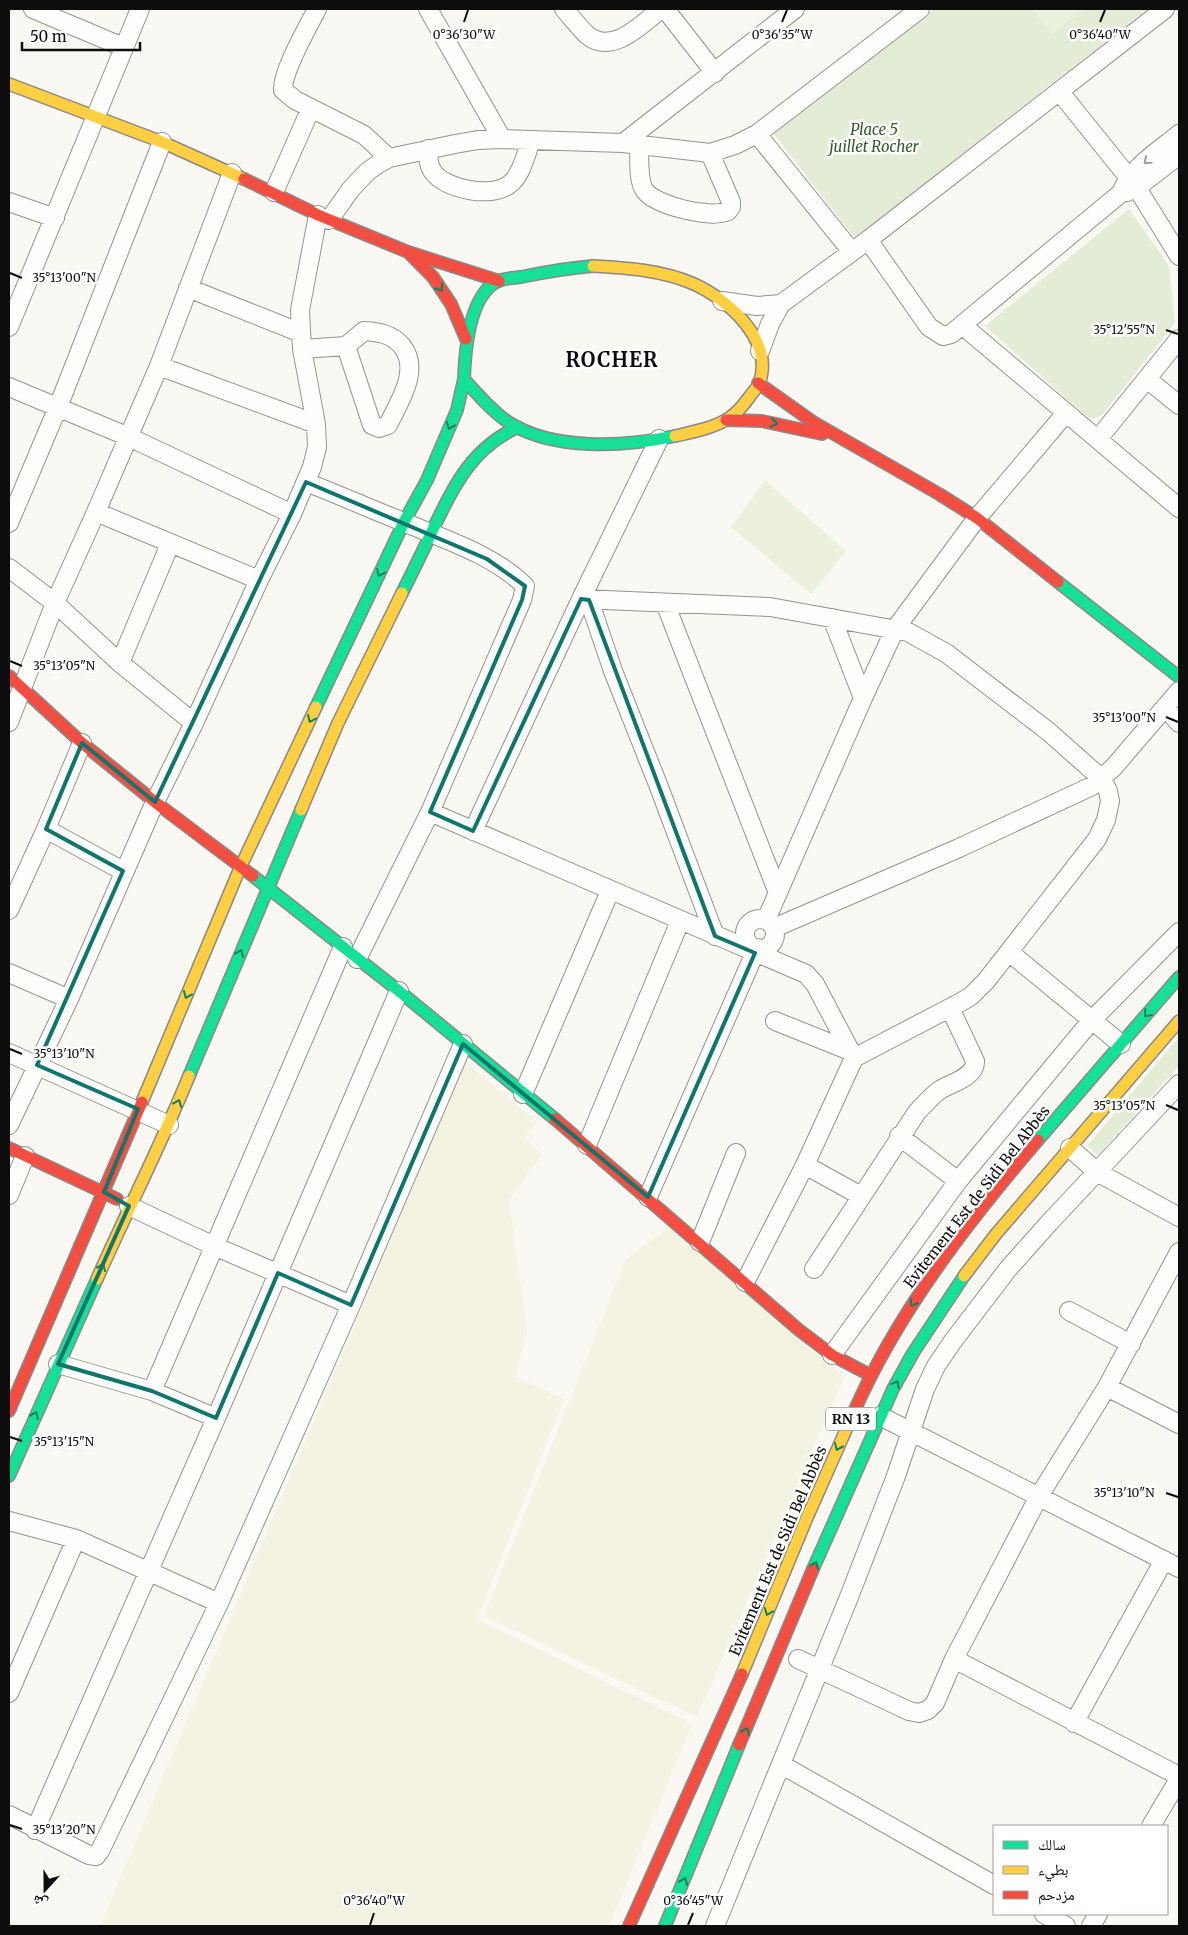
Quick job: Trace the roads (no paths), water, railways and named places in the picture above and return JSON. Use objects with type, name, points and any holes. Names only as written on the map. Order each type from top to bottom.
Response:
[{"type":"main road","points":[[9,84],[162,142],[232,172],[324,217],[408,252],[499,281]]},
{"type":"main road","points":[[408,252],[432,277],[451,304],[466,340]]},
{"type":"main road","points":[[9,1411],[104,1192],[240,868],[404,522],[427,480],[457,410],[464,379],[466,340],[481,298],[492,284],[499,281],[560,269],[593,266],[633,268],[676,277],[703,288],[742,318],[753,335],[760,351],[762,368],[758,383],[745,404],[726,420]]},
{"type":"main road","points":[[464,379],[502,418],[518,427],[546,438],[574,443],[626,443],[659,439],[726,420],[777,424],[842,440]]},
{"type":"main road","points":[[758,383],[842,440],[939,494],[977,518],[1176,669]]},
{"type":"main road","points":[[9,1476],[129,1206],[169,1125],[338,723],[457,481],[470,464],[495,438],[518,427]]},
{"type":"main road","points":[[9,676],[82,743],[240,868],[268,887],[356,959],[400,991],[588,1145],[777,1312],[832,1355],[870,1375]]},
{"type":"main road","name":"Evitement Est de Sidi Bel Abbès","points":[[629,1926],[726,1713],[806,1520],[870,1375],[909,1310],[950,1252],[1018,1163],[1179,977]]},
{"type":"main road","name":"RN 13","points":[[666,1926],[784,1636],[880,1416],[913,1353],[967,1271],[1023,1201],[1179,1021]]},
{"type":"main road","points":[[9,1148],[104,1192],[129,1206]]},
{"type":"street","points":[[33,9],[123,47]]},
{"type":"street","points":[[9,327],[140,9]]},
{"type":"street","points":[[317,9],[282,84],[283,90],[286,94],[311,108],[364,134],[389,158]]},
{"type":"street","points":[[428,9],[502,139]]},
{"type":"street","points":[[564,9],[588,35],[600,42],[614,41],[633,31],[661,9]]},
{"type":"street","points":[[665,9],[715,73]]},
{"type":"street","points":[[631,144],[715,73],[796,9]]},
{"type":"street","points":[[9,1125],[69,999],[123,871],[194,723],[258,580],[292,514],[312,467],[317,447],[316,424],[302,341],[300,310],[324,217],[367,172],[389,158],[478,140],[502,139],[631,144],[710,154],[735,145],[757,134],[920,9]]},
{"type":"street","points":[[760,351],[770,324],[782,304],[868,240],[1165,9]]},
{"type":"street","points":[[1059,91],[1179,256]]},
{"type":"street","points":[[274,192],[311,108]]},
{"type":"street","points":[[757,134],[852,252]]},
{"type":"street","points":[[868,240],[929,327],[943,336],[951,334],[1129,186],[1179,134]]},
{"type":"street","points":[[428,149],[428,161],[433,172],[441,178],[476,192],[491,191],[503,188],[517,177],[530,141]]},
{"type":"street","points":[[9,523],[58,407],[162,142]]},
{"type":"street","points":[[631,144],[642,186],[650,196],[670,205],[715,215],[728,211],[731,207],[731,202],[710,154]]},
{"type":"street","points":[[1129,186],[1179,156]]},
{"type":"street","points":[[9,722],[54,603],[96,512],[159,366],[232,172]]},
{"type":"street","points":[[9,202],[55,218]]},
{"type":"street","points":[[188,288],[302,341],[346,346],[364,331],[379,332],[396,338],[406,352],[410,370],[407,384],[388,425],[379,428],[372,425],[346,346]]},
{"type":"street","points":[[722,301],[757,306],[782,304]]},
{"type":"street","points":[[962,325],[1179,508]]},
{"type":"street","points":[[1098,439],[1179,339]]},
{"type":"street","points":[[159,366],[316,424]]},
{"type":"street","points":[[1147,379],[1179,405]]},
{"type":"street","points":[[9,387],[129,437],[292,514]]},
{"type":"street","points":[[648,1197],[756,951],[772,944],[775,939],[770,924],[778,894],[895,629],[977,518],[1066,413]]},
{"type":"street","points":[[473,831],[585,599],[659,439]]},
{"type":"street","points":[[306,482],[431,533],[488,559],[513,574],[525,586],[522,600],[430,812],[356,959]]},
{"type":"street","points":[[96,512],[258,580]]},
{"type":"street","points":[[120,663],[170,544]]},
{"type":"street","points":[[9,568],[54,603],[120,663],[194,723]]},
{"type":"street","points":[[585,599],[770,607],[908,632],[946,653],[1049,732],[1102,779],[1108,791],[1110,801],[1106,820],[1097,839],[1009,952],[971,996],[852,1055],[805,1165],[745,1282]]},
{"type":"street","points":[[585,599],[715,936]]},
{"type":"street","points":[[665,603],[778,894]]},
{"type":"street","points":[[832,618],[863,698]]},
{"type":"street","points":[[756,951],[746,939],[746,929],[756,919],[770,924],[1040,812],[1102,779],[1179,691]]},
{"type":"street","points":[[1165,707],[1179,723]]},
{"type":"street","points":[[9,910],[82,743]]},
{"type":"street","points":[[430,812],[715,936],[800,970],[811,978],[852,1055]]},
{"type":"street","points":[[46,829],[123,871]]},
{"type":"street","points":[[524,1094],[610,891]]},
{"type":"street","points":[[588,1145],[680,921]]},
{"type":"street","points":[[832,1355],[958,1181],[1091,1021],[1179,932]]},
{"type":"street","points":[[152,1392],[343,947]]},
{"type":"street","points":[[1009,952],[1121,1044]]},
{"type":"street","points":[[9,973],[69,999]]},
{"type":"street","points":[[35,1830],[216,1418],[400,991]]},
{"type":"street","points":[[814,1270],[916,1112],[939,1091],[967,1075],[974,1068],[975,1061],[950,1008]]},
{"type":"street","points":[[775,1020],[852,1055]]},
{"type":"street","points":[[9,1815],[35,1830],[89,1855],[96,1856],[99,1854],[218,1603],[351,1305],[463,1044]]},
{"type":"street","points":[[9,1053],[169,1125]]},
{"type":"street","points":[[715,1926],[820,1669],[896,1476],[925,1390],[936,1366],[1008,1269],[1179,1084]]},
{"type":"street","points":[[899,1136],[958,1181]]},
{"type":"street","points":[[1070,1148],[1097,1172],[1179,1217]]},
{"type":"street","points":[[700,1242],[736,1153]]},
{"type":"street","points":[[9,1194],[25,1156]]},
{"type":"street","points":[[805,1165],[861,1196]]},
{"type":"street","points":[[129,1206],[214,1246],[351,1305]]},
{"type":"street","points":[[784,1636],[798,1659],[902,1708],[919,1713],[928,1710],[935,1703],[954,1659],[1039,1496],[1107,1387],[1179,1252]]},
{"type":"street","points":[[1069,1311],[1131,1344]]},
{"type":"street","points":[[58,1364],[152,1392],[216,1418]]},
{"type":"street","points":[[1107,1387],[1179,1424]]},
{"type":"street","points":[[880,1416],[1172,1564],[1074,1723]]},
{"type":"street","points":[[9,1521],[76,1539],[218,1603]]},
{"type":"street","points":[[9,1693],[76,1539]]},
{"type":"street","points":[[771,1671],[798,1659]]},
{"type":"street","points":[[954,1659],[1179,1778],[1152,1825]]},
{"type":"street","points":[[782,1765],[993,1884]]},
{"type":"street","points":[[1046,1915],[1066,1926]]},
{"type":"street","points":[[1091,1926],[1097,1915]]},
{"type":"district","name":"ROCHER","points":[[612,360]]},
{"type":"park label","name":"Place 5 juillet Rocher","points":[[874,138]]}]
